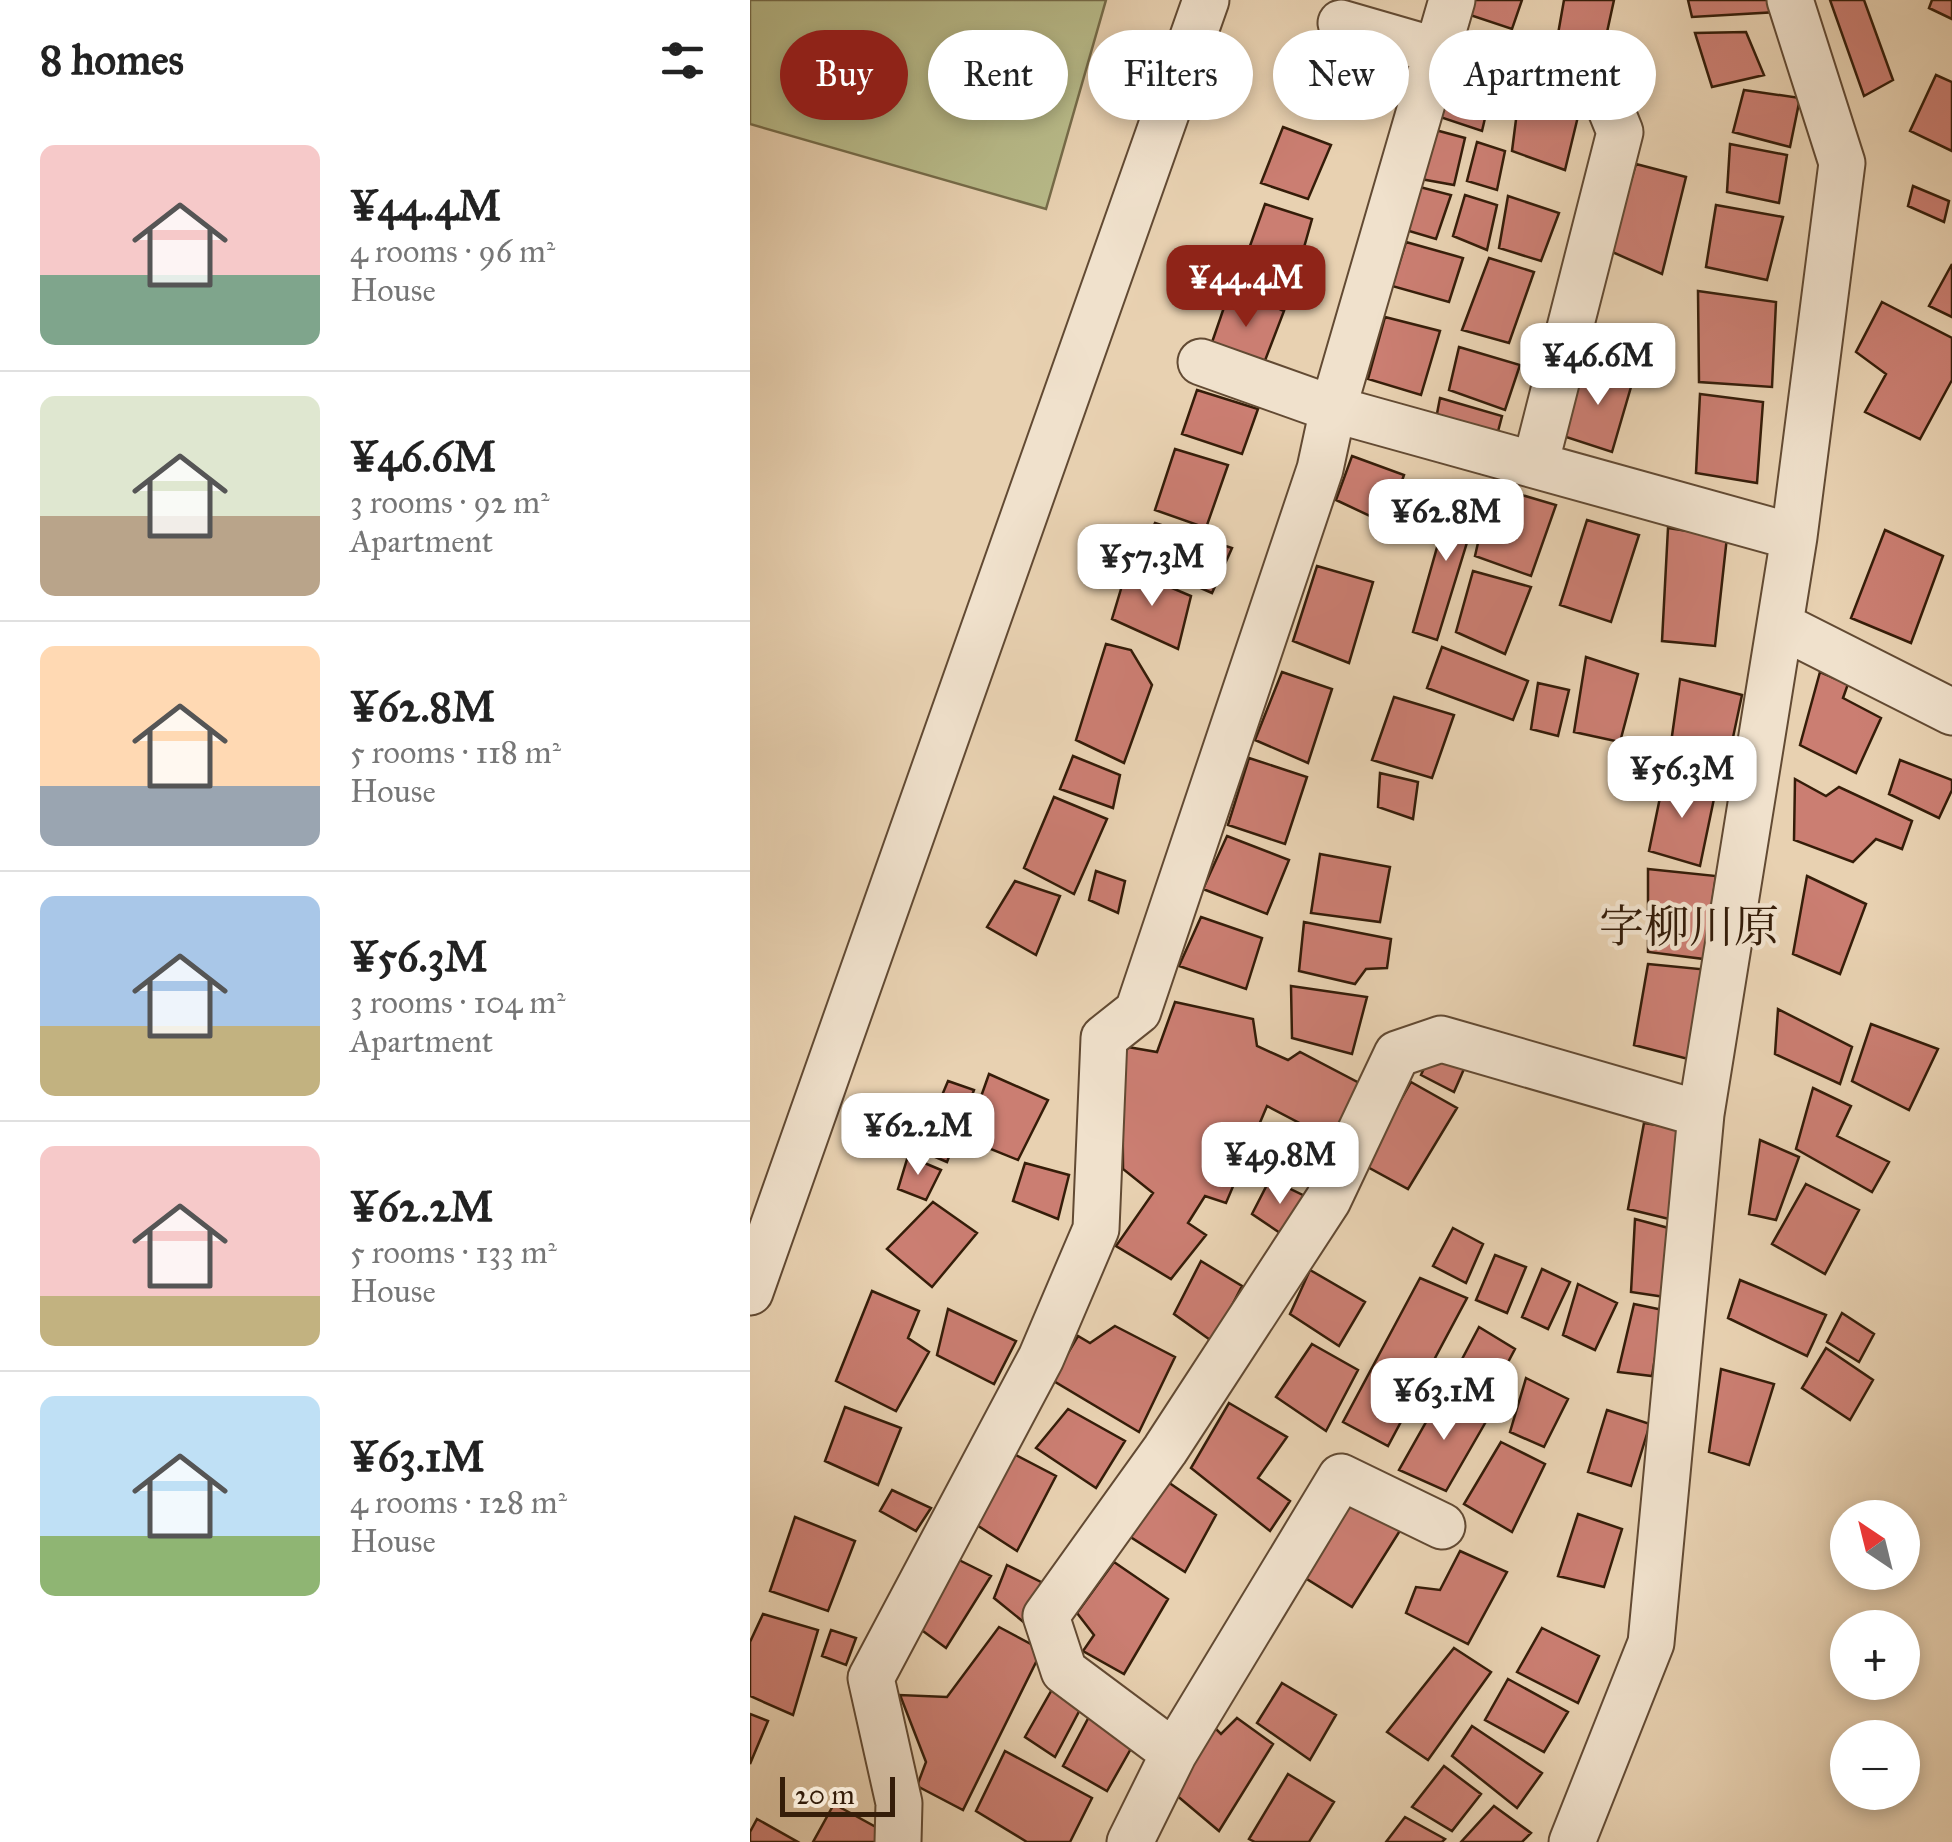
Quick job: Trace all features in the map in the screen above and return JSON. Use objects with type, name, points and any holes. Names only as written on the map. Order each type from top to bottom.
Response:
[{"type":"street","points":[[750,1292],[1206,0]]},
{"type":"street","points":[[1444,30],[1452,0]]},
{"type":"street","points":[[1572,1842],[1651,1643],[1701,1114],[1794,537],[1842,163],[1790,0]]},
{"type":"street","points":[[1340,23],[1429,46]]},
{"type":"street","points":[[898,1842],[899,1803],[871,1678],[1041,1358],[1096,1230],[1104,1038],[1138,1012],[1320,470],[1334,409],[1429,83]]},
{"type":"street","points":[[1535,465],[1620,132],[1616,120]]},
{"type":"street","points":[[1201,362],[1334,409],[1794,537]]},
{"type":"street","points":[[1780,625],[1952,712]]},
{"type":"street","points":[[1174,1753],[1064,1671],[1046,1616],[1165,1450],[1328,1200],[1397,1054],[1441,1038],[1701,1114]]},
{"type":"street","points":[[1130,1842],[1174,1753],[1340,1477],[1442,1526]]},
{"type":"green space","points":[[750,0],[1106,0],[1097,30],[1088,30],[1088,63],[1046,209],[750,124]]},
{"type":"building","points":[[1465,0],[1522,0],[1512,29],[1461,12]]},
{"type":"building","points":[[1564,0],[1614,0],[1607,30],[1559,30]]},
{"type":"building","points":[[1688,0],[1772,0],[1777,12],[1692,17]]},
{"type":"building","points":[[1830,0],[1864,0],[1893,80],[1864,96]]},
{"type":"building","points":[[1932,0],[1952,0],[1952,19],[1929,8]]},
{"type":"building","points":[[1746,32],[1764,75],[1712,87],[1695,33]]},
{"type":"building","points":[[1936,75],[1952,82],[1952,151],[1910,131]]},
{"type":"building","points":[[1744,90],[1800,98],[1790,147],[1733,132]]},
{"type":"building","points":[[1449,120],[1485,120],[1482,131]]},
{"type":"building","points":[[1516,120],[1577,120],[1565,170],[1512,151]]},
{"type":"building","points":[[1283,127],[1331,145],[1308,199],[1261,183]]},
{"type":"building","points":[[1428,128],[1465,138],[1454,185],[1415,178]]},
{"type":"building","points":[[1477,142],[1505,151],[1497,190],[1467,181]]},
{"type":"building","points":[[1730,144],[1787,155],[1779,203],[1727,192]]},
{"type":"building","points":[[1636,164],[1686,177],[1662,274],[1610,251]]},
{"type":"building","points":[[1416,186],[1451,195],[1436,239],[1399,228]]},
{"type":"building","points":[[1913,186],[1949,201],[1944,222],[1908,206]]},
{"type":"building","points":[[1465,195],[1497,205],[1487,250],[1453,236]]},
{"type":"building","points":[[1508,196],[1559,213],[1541,261],[1499,248]]},
{"type":"building","points":[[1265,204],[1312,219],[1292,290],[1241,271]]},
{"type":"building","points":[[1716,205],[1783,217],[1767,280],[1706,267]]},
{"type":"building","points":[[1406,242],[1463,258],[1449,302],[1392,286]]},
{"type":"building","points":[[1489,258],[1534,272],[1509,343],[1462,330]]},
{"type":"building","points":[[1952,264],[1952,317],[1929,306]]},
{"type":"building","points":[[1231,287],[1284,311],[1261,371],[1209,351]]},
{"type":"building","points":[[1698,291],[1776,302],[1772,387],[1699,382]]},
{"type":"building","points":[[1882,302],[1952,338],[1952,380],[1920,439],[1865,412],[1886,374],[1856,352]]},
{"type":"building","points":[[1385,317],[1440,331],[1421,395],[1368,379]]},
{"type":"building","points":[[1459,347],[1520,365],[1505,410],[1449,390]]},
{"type":"building","points":[[1583,365],[1633,380],[1612,452],[1563,436]]},
{"type":"building","points":[[1197,390],[1258,409],[1242,454],[1182,434]]},
{"type":"building","points":[[1700,394],[1763,402],[1757,483],[1696,473]]},
{"type":"building","points":[[1440,398],[1502,416],[1495,443],[1435,424]]},
{"type":"building","points":[[1175,449],[1228,465],[1206,528],[1155,510]]},
{"type":"building","points":[[1352,456],[1404,475],[1387,524],[1336,500]]},
{"type":"building","points":[[1491,486],[1556,505],[1531,576],[1475,556]]},
{"type":"building","points":[[1453,491],[1481,497],[1437,640],[1413,632]]},
{"type":"building","points":[[1587,520],[1639,535],[1611,622],[1560,605]]},
{"type":"building","points":[[1155,523],[1232,548],[1212,593],[1137,560]]},
{"type":"building","points":[[1668,528],[1727,537],[1715,646],[1662,641]]},
{"type":"building","points":[[1885,530],[1943,556],[1911,643],[1851,618]]},
{"type":"building","points":[[1317,566],[1373,582],[1349,663],[1293,641]]},
{"type":"building","points":[[1127,569],[1191,596],[1178,649],[1112,619]]},
{"type":"building","points":[[1473,571],[1531,587],[1505,654],[1456,632]]},
{"type":"building","points":[[1106,644],[1131,650],[1152,685],[1124,763],[1076,740]]},
{"type":"building","points":[[1442,647],[1528,681],[1513,720],[1427,688]]},
{"type":"building","points":[[1586,657],[1638,674],[1620,742],[1574,732]]},
{"type":"building","points":[[1282,672],[1332,689],[1308,763],[1255,740]]},
{"type":"building","points":[[1820,672],[1848,684],[1843,698],[1881,718],[1856,773],[1800,745]]},
{"type":"building","points":[[1680,679],[1742,695],[1728,761],[1671,743]]},
{"type":"building","points":[[1538,683],[1569,690],[1558,736],[1531,729]]},
{"type":"building","points":[[1394,697],[1454,715],[1432,778],[1372,760]]},
{"type":"building","points":[[1073,756],[1120,775],[1113,808],[1060,789]]},
{"type":"building","points":[[1249,758],[1307,777],[1285,844],[1228,825]]},
{"type":"building","points":[[1900,760],[1952,780],[1952,790],[1939,818],[1889,794]]},
{"type":"building","points":[[1380,773],[1418,782],[1413,819],[1378,807]]},
{"type":"building","points":[[1664,778],[1716,789],[1700,866],[1649,851]]},
{"type":"building","points":[[1795,779],[1826,796],[1839,787],[1912,821],[1902,849],[1876,839],[1853,862],[1794,840]]},
{"type":"building","points":[[1054,797],[1107,819],[1074,894],[1024,868]]},
{"type":"building","points":[[1227,836],[1289,860],[1267,914],[1203,889]]},
{"type":"building","points":[[1320,854],[1390,867],[1380,922],[1311,913]]},
{"type":"building","points":[[1648,869],[1716,876],[1704,959],[1648,952]]},
{"type":"building","points":[[1096,871],[1125,881],[1118,913],[1089,900]]},
{"type":"building","points":[[1807,876],[1866,904],[1840,974],[1793,954]]},
{"type":"building","points":[[1015,881],[1060,896],[1036,955],[987,927]]},
{"type":"building","points":[[1201,917],[1262,938],[1246,989],[1179,966]]},
{"type":"building","points":[[1304,922],[1391,939],[1387,968],[1366,969],[1355,984],[1299,971]]},
{"type":"building","points":[[1648,964],[1710,970],[1692,1060],[1634,1045]]},
{"type":"building","points":[[1291,986],[1367,997],[1352,1054],[1292,1038]]},
{"type":"building","points":[[1175,1002],[1253,1019],[1257,1046],[1288,1060],[1300,1052],[1365,1086],[1334,1141],[1267,1106],[1226,1203],[1205,1196],[1188,1223],[1206,1235],[1171,1279],[1116,1246],[1153,1193],[1123,1169],[1122,1046],[1157,1052]]},
{"type":"building","points":[[1778,1009],[1852,1047],[1840,1084],[1775,1054]]},
{"type":"building","points":[[1871,1024],[1938,1049],[1909,1110],[1852,1081]]},
{"type":"building","points":[[1432,1050],[1467,1062],[1454,1092],[1421,1075]]},
{"type":"building","points":[[989,1074],[1048,1100],[1018,1160],[966,1139]]},
{"type":"building","points":[[948,1081],[974,1090],[947,1162],[919,1150]]},
{"type":"building","points":[[1411,1082],[1457,1108],[1408,1189],[1364,1165]]},
{"type":"building","points":[[1813,1088],[1851,1106],[1837,1136],[1889,1162],[1872,1192],[1796,1149]]},
{"type":"building","points":[[1644,1123],[1676,1128],[1684,1152],[1669,1219],[1628,1209]]},
{"type":"building","points":[[1760,1140],[1799,1157],[1776,1220],[1749,1214]]},
{"type":"building","points":[[908,1156],[941,1170],[926,1200],[898,1189]]},
{"type":"building","points":[[1025,1163],[1069,1175],[1058,1219],[1013,1201]]},
{"type":"building","points":[[1270,1179],[1309,1198],[1286,1237],[1252,1214]]},
{"type":"building","points":[[1806,1184],[1859,1210],[1825,1274],[1772,1244]]},
{"type":"building","points":[[933,1202],[977,1233],[932,1287],[887,1249]]},
{"type":"building","points":[[1635,1219],[1676,1230],[1665,1297],[1631,1292]]},
{"type":"building","points":[[1453,1228],[1483,1244],[1466,1283],[1433,1266]]},
{"type":"building","points":[[1495,1255],[1526,1267],[1507,1313],[1476,1300]]},
{"type":"building","points":[[1201,1261],[1242,1286],[1213,1342],[1174,1314]]},
{"type":"building","points":[[1542,1269],[1570,1282],[1548,1329],[1522,1317]]},
{"type":"building","points":[[1310,1270],[1365,1302],[1339,1346],[1290,1314]]},
{"type":"building","points":[[1420,1278],[1467,1298],[1388,1446],[1343,1422]]},
{"type":"building","points":[[1740,1280],[1826,1315],[1807,1356],[1728,1318]]},
{"type":"building","points":[[1578,1284],[1617,1303],[1595,1350],[1563,1335]]},
{"type":"building","points":[[872,1291],[919,1311],[908,1338],[929,1352],[896,1411],[836,1381]]},
{"type":"building","points":[[1634,1304],[1663,1310],[1652,1376],[1618,1372]]},
{"type":"building","points":[[948,1309],[1016,1341],[994,1384],[937,1355]]},
{"type":"building","points":[[1842,1313],[1874,1334],[1859,1362],[1827,1342]]},
{"type":"building","points":[[1115,1326],[1175,1357],[1139,1432],[1052,1380],[1078,1336],[1090,1343]]},
{"type":"building","points":[[1479,1327],[1515,1349],[1487,1402],[1451,1380]]},
{"type":"building","points":[[1312,1344],[1358,1370],[1326,1431],[1276,1397]]},
{"type":"building","points":[[1826,1348],[1873,1380],[1850,1420],[1802,1388]]},
{"type":"building","points":[[1721,1369],[1774,1384],[1749,1465],[1709,1452]]},
{"type":"building","points":[[1526,1378],[1568,1399],[1544,1447],[1510,1432]]},
{"type":"building","points":[[1443,1392],[1488,1418],[1446,1491],[1399,1470]]},
{"type":"building","points":[[1229,1403],[1287,1437],[1258,1478],[1290,1501],[1270,1531],[1191,1468]]},
{"type":"building","points":[[845,1407],[901,1428],[878,1485],[825,1461]]},
{"type":"building","points":[[1068,1409],[1125,1441],[1096,1488],[1036,1448]]},
{"type":"building","points":[[1607,1410],[1650,1424],[1631,1486],[1588,1472]]},
{"type":"building","points":[[1501,1442],[1545,1464],[1512,1532],[1464,1504]]},
{"type":"building","points":[[1010,1452],[1056,1476],[1017,1551],[969,1520]]},
{"type":"building","points":[[1165,1480],[1216,1515],[1185,1572],[1129,1536]]},
{"type":"building","points":[[892,1490],[931,1508],[916,1531],[880,1511]]},
{"type":"building","points":[[1346,1502],[1401,1529],[1352,1607],[1302,1576]]},
{"type":"building","points":[[1578,1514],[1622,1529],[1604,1587],[1558,1576]]},
{"type":"building","points":[[795,1517],[855,1541],[828,1611],[770,1591]]},
{"type":"building","points":[[1460,1551],[1507,1572],[1468,1644],[1406,1613],[1416,1587],[1440,1590]]},
{"type":"building","points":[[955,1558],[991,1576],[946,1648],[912,1623]]},
{"type":"building","points":[[1114,1562],[1168,1599],[1124,1674],[1083,1651],[1094,1635],[1077,1613]]},
{"type":"building","points":[[1007,1565],[1047,1585],[1026,1624],[994,1598]]},
{"type":"building","points":[[763,1614],[818,1630],[793,1715],[750,1696],[750,1642]]},
{"type":"building","points":[[999,1627],[1042,1650],[963,1810],[917,1786],[926,1762],[900,1695],[947,1697]]},
{"type":"building","points":[[1542,1628],[1599,1656],[1578,1703],[1517,1672]]},
{"type":"building","points":[[831,1630],[856,1638],[846,1665],[822,1656]]},
{"type":"building","points":[[1454,1648],[1491,1672],[1428,1760],[1387,1732]]},
{"type":"building","points":[[1508,1679],[1568,1712],[1544,1752],[1485,1720]]},
{"type":"building","points":[[1282,1683],[1336,1715],[1310,1760],[1257,1723]]},
{"type":"building","points":[[1054,1686],[1084,1702],[1055,1757],[1025,1737]]},
{"type":"building","points":[[1092,1711],[1137,1738],[1107,1791],[1063,1766]]},
{"type":"building","points":[[750,1714],[768,1721],[750,1764]]},
{"type":"building","points":[[1237,1718],[1273,1744],[1219,1831],[1169,1789],[1208,1721],[1221,1734]]},
{"type":"building","points":[[1472,1726],[1542,1773],[1517,1808],[1452,1756]]},
{"type":"building","points":[[1005,1751],[1092,1798],[1070,1842],[1027,1842],[976,1811]]},
{"type":"building","points":[[1444,1766],[1481,1794],[1452,1831],[1412,1807]]},
{"type":"building","points":[[1288,1774],[1334,1802],[1309,1842],[1249,1839]]},
{"type":"building","points":[[834,1804],[883,1831],[876,1842],[813,1842]]},
{"type":"building","points":[[1494,1806],[1531,1833],[1522,1842],[1461,1842]]},
{"type":"building","points":[[1405,1817],[1445,1839],[1386,1842]]},
{"type":"building","points":[[757,1819],[798,1842],[750,1842]]},
{"type":"district","name":"字柳川原","points":[[1689,926]]}]
